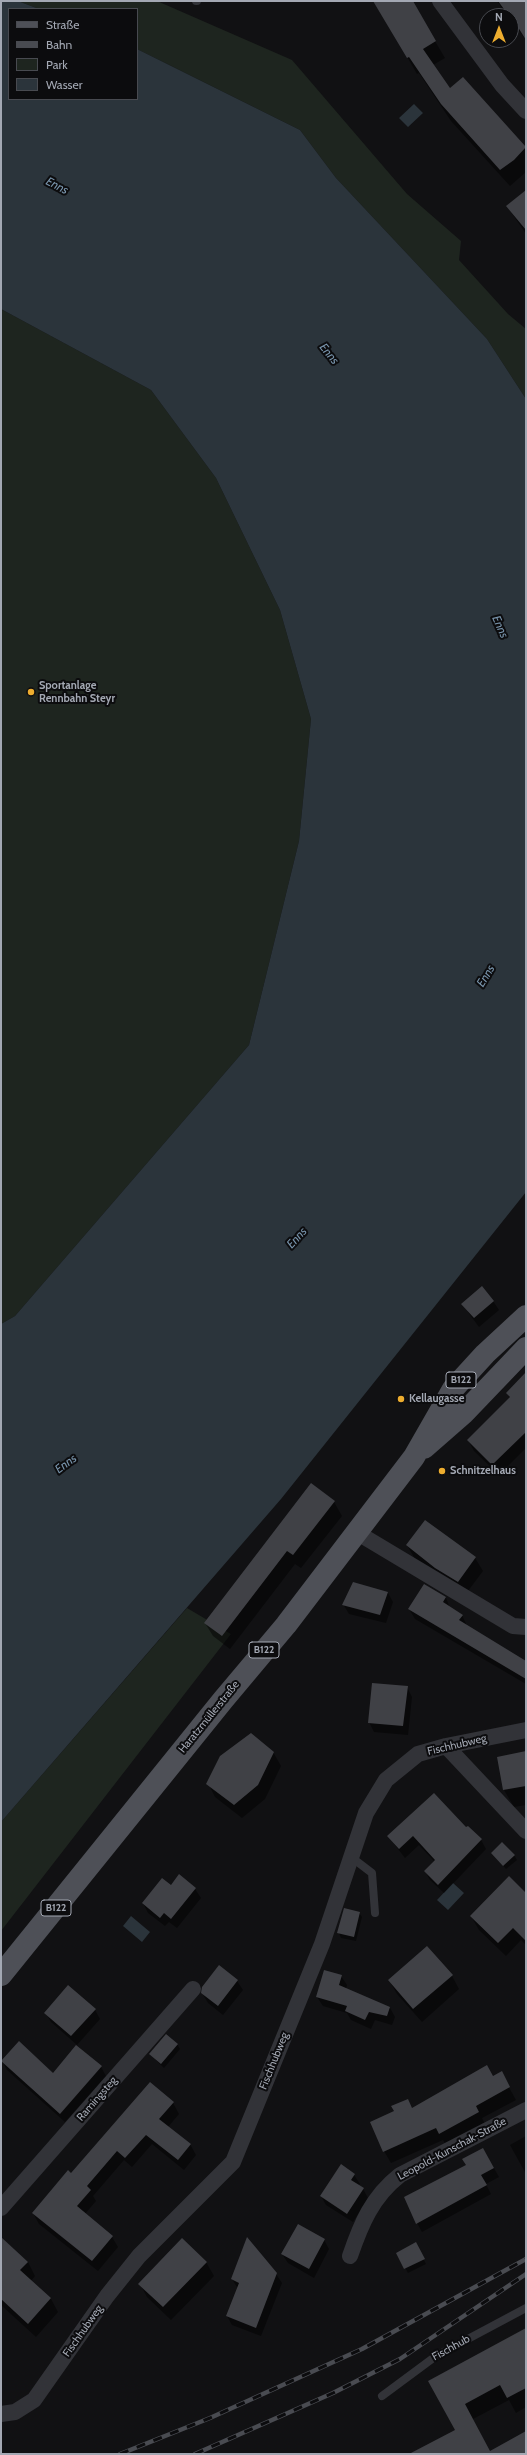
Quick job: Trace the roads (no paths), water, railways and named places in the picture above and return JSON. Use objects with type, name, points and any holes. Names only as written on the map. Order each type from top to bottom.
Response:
[{"type":"main road","name":"Haratzmüllerstraße","points":[[1,1976],[223,1700],[286,1625],[414,1457],[453,1389],[485,1354],[526,1316]]},
{"type":"main road","name":"Haratzmüllerstraße","points":[[414,1457],[464,1413],[526,1348]]},
{"type":"street","points":[[440,1],[502,85],[526,111]]},
{"type":"street","points":[[356,1532],[513,1626],[526,1627]]},
{"type":"street","name":"Fischhubweg","points":[[2,2414],[15,2412],[34,2400],[108,2296],[139,2256],[233,2162],[322,1944],[366,1813],[386,1780],[418,1754],[446,1746],[526,1730]]},
{"type":"street","points":[[446,1746],[526,1831]]},
{"type":"street","name":"Ramingsteg","points":[[1,2208],[193,1989]]},
{"type":"street","name":"Leopold-Kunschak-Straße","points":[[350,2256],[370,2208],[385,2187],[400,2175],[526,2110]]},
{"type":"lane","points":[[350,1857],[372,1873],[375,1913]]},
{"type":"lane","name":"Fischhub","points":[[382,2396],[436,2356],[526,2308]]},
{"type":"water","name":"Enns","points":[[1,1],[18,1],[36,8],[8,8],[8,100],[138,100],[138,49],[300,130],[336,178],[487,339],[526,399],[526,1192],[281,1499],[1,1822],[1,1324],[15,1316],[249,1045],[299,841],[311,719],[280,610],[216,478],[151,390],[1,309]]},
{"type":"water","points":[[414,104],[423,113],[408,127],[399,118]]},
{"type":"water","points":[[453,1883],[464,1893],[448,1910],[437,1900]]},
{"type":"water","points":[[131,1916],[150,1932],[142,1942],[123,1926]]},
{"type":"railway","points":[[120,2454],[210,2418],[362,2349],[526,2259]]},
{"type":"railway","points":[[195,2454],[333,2393],[400,2359],[526,2274]]},
{"type":"place","name":"Sportanlage Rennbahn Steyr","points":[[31,692]]},
{"type":"place","name":"Kellaugasse","points":[[401,1399]]},
{"type":"place","name":"Schnitzelhaus","points":[[442,1471]]}]
